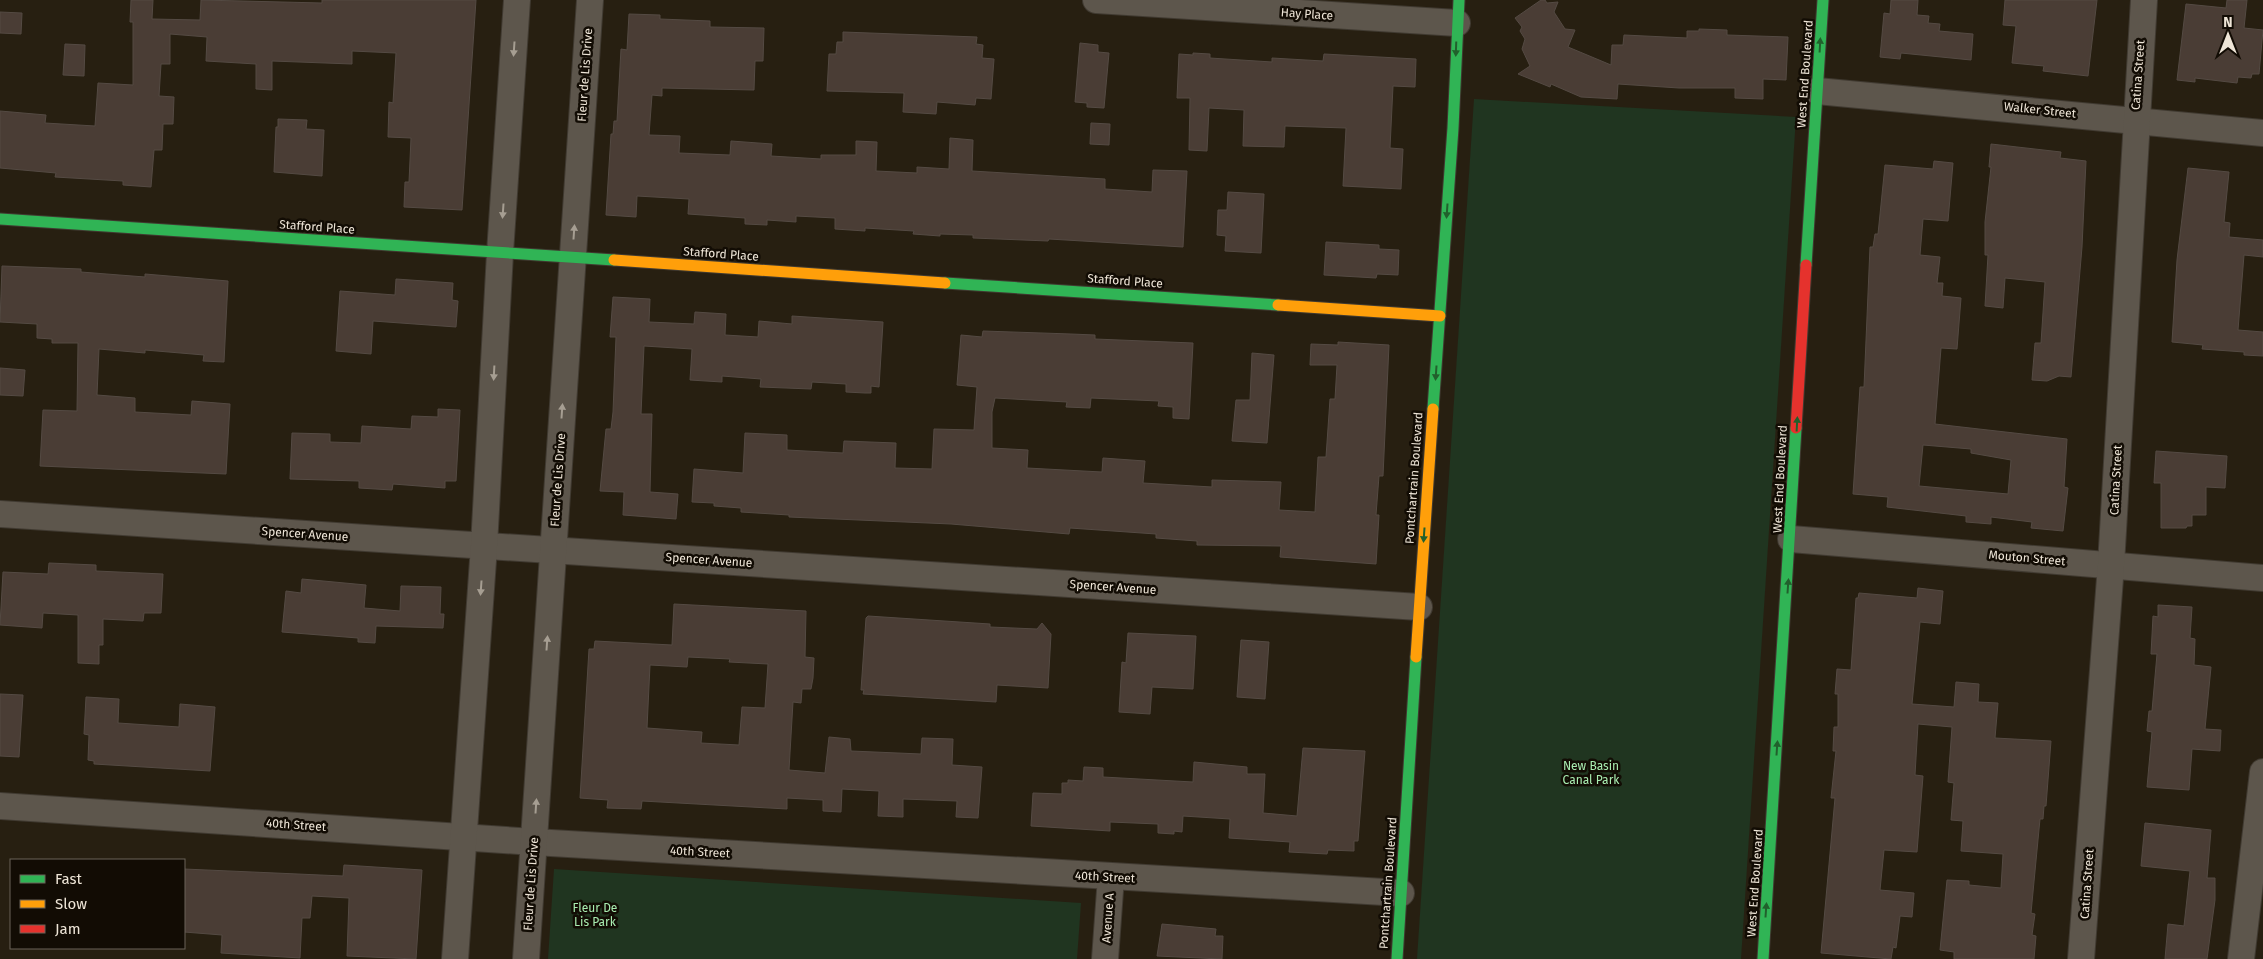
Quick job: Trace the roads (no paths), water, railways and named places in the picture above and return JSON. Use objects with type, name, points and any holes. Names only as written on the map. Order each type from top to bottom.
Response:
[{"type":"main road","name":"West End Boulevard","points":[[1763,959],[1791,539],[1823,0]]},
{"type":"main road","name":"Pontchartrain Boulevard","points":[[1397,959],[1419,606],[1455,100],[1458,12]]},
{"type":"main road","name":"Stafford Place","points":[[0,219],[1440,316]]},
{"type":"street","points":[[455,959],[484,546],[500,253],[517,0]]},
{"type":"street","name":"Fleur de Lis Drive","points":[[526,959],[590,0]]},
{"type":"street","name":"Hay Place","points":[[1096,0],[1458,12]]},
{"type":"street","name":"Catina Street","points":[[2081,959],[2111,565],[2135,120],[2144,0]]},
{"type":"street","name":"Walker Street","points":[[1818,91],[2263,133]]},
{"type":"street","name":"Spencer Avenue","points":[[0,514],[1419,606]]},
{"type":"street","name":"Mouton Street","points":[[1791,539],[2263,578]]},
{"type":"street","points":[[2241,959],[2263,772]]},
{"type":"street","name":"40th Street","points":[[0,806],[534,842],[1401,893]]},
{"type":"street","name":"Avenue A","points":[[1105,959],[1111,877]]},
{"type":"park label","name":"New Basin Canal Park","points":[[1591,773]]},
{"type":"park label","name":"Fleur De Lis Park","points":[[595,915]]}]
